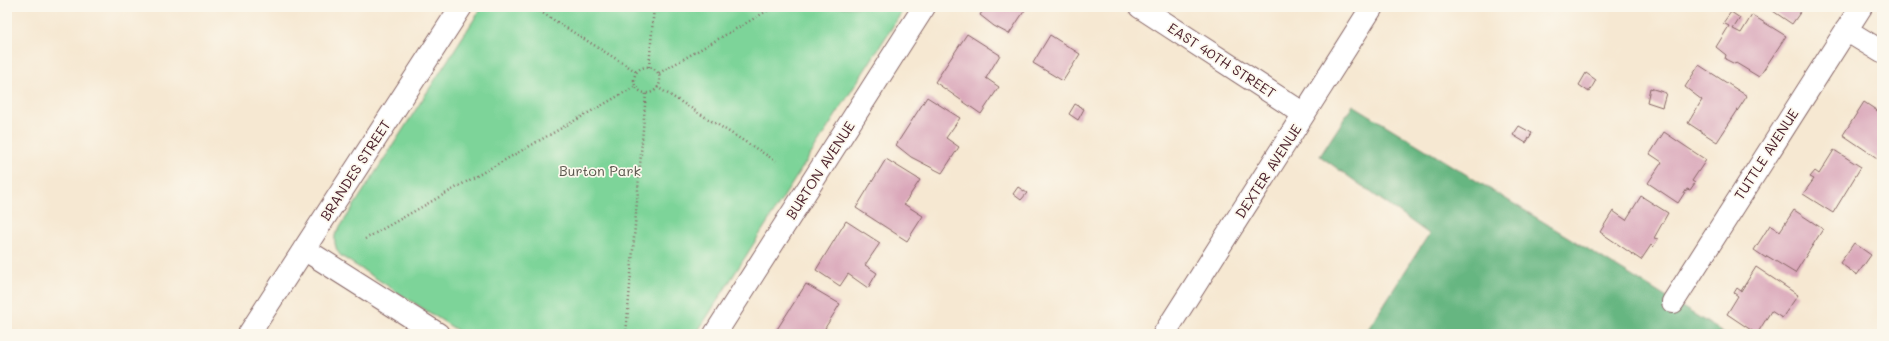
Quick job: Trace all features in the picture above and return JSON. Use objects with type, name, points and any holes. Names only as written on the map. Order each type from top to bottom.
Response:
[{"type":"street","name":"BRANDES STREET","points":[[249,334],[461,7]]},
{"type":"street","name":"BURTON AVENUE","points":[[716,334],[924,7]]},
{"type":"street","name":"EAST 40TH STREET","points":[[1140,7],[1304,114]]},
{"type":"street","name":"DEXTER AVENUE","points":[[1164,334],[1372,7]]},
{"type":"street","name":"TUTTLE AVENUE","points":[[1673,302],[1861,7]]},
{"type":"street","points":[[1846,30],[1882,52]]},
{"type":"street","points":[[304,249],[438,334]]},
{"type":"path","points":[[533,7],[637,72]]},
{"type":"path","points":[[649,67],[654,7]]},
{"type":"path","points":[[659,73],[774,7]]},
{"type":"path","points":[[649,67],[655,68],[661,78],[657,87],[646,93],[638,89],[634,78],[637,72],[649,67]]},
{"type":"path","points":[[365,239],[636,86]]},
{"type":"path","points":[[657,87],[776,161]]},
{"type":"path","points":[[626,334],[646,93]]},
{"type":"green space","name":"Burton Park","points":[[482,7],[905,7],[696,334],[463,334],[341,256],[336,247],[335,235]]},
{"type":"green space","points":[[1353,105],[1726,334],[1365,334],[1429,234],[1320,156]]},
{"type":"building","points":[[985,7],[1027,7],[1009,34],[994,26],[980,15]]},
{"type":"building","points":[[1767,7],[1804,7],[1792,24]]},
{"type":"building","points":[[1731,12],[1740,18],[1733,29],[1741,33],[1752,15],[1786,36],[1759,77],[1736,63],[1735,64],[1725,59],[1726,55],[1716,47],[1729,26],[1723,23]]},
{"type":"building","points":[[967,34],[1000,55],[986,78],[999,87],[981,114],[935,82]]},
{"type":"building","points":[[1050,35],[1080,54],[1063,81],[1033,63]]},
{"type":"building","points":[[1699,65],[1747,96],[1717,142],[1688,123],[1702,100],[1685,87]]},
{"type":"building","points":[[1586,73],[1596,80],[1589,92],[1579,85]]},
{"type":"building","points":[[1650,88],[1666,93],[1662,107],[1647,102]]},
{"type":"building","points":[[927,97],[960,118],[946,138],[959,147],[942,173],[911,157],[896,145]]},
{"type":"building","points":[[1864,102],[1882,114],[1882,159],[1880,160],[1843,135]]},
{"type":"building","points":[[1075,104],[1084,109],[1078,120],[1069,114]]},
{"type":"building","points":[[1519,126],[1532,133],[1526,143],[1513,135]]},
{"type":"building","points":[[1664,132],[1706,160],[1692,181],[1695,183],[1690,190],[1687,189],[1678,203],[1648,183],[1662,162],[1650,154]]},
{"type":"building","points":[[1834,150],[1861,167],[1833,213],[1803,194],[1814,179],[1810,177],[1815,171],[1819,174]]},
{"type":"building","points":[[886,159],[920,180],[904,204],[923,216],[907,241],[856,208]]},
{"type":"building","points":[[1018,187],[1027,193],[1021,200],[1013,194]]},
{"type":"building","points":[[1641,196],[1668,213],[1654,238],[1658,239],[1653,247],[1651,245],[1641,260],[1600,232],[1613,211],[1626,220]]},
{"type":"building","points":[[1794,210],[1823,229],[1795,273],[1754,250],[1770,225],[1780,231]]},
{"type":"building","points":[[846,221],[880,243],[865,265],[877,273],[868,288],[848,274],[840,286],[816,270]]},
{"type":"building","points":[[1854,243],[1871,255],[1857,275],[1840,263]]},
{"type":"building","points":[[1756,267],[1798,295],[1782,318],[1771,311],[1757,334],[1727,314],[1738,296],[1734,293],[1737,288],[1741,291]]},
{"type":"building","points":[[806,284],[840,304],[825,328],[834,334],[774,334]]}]
